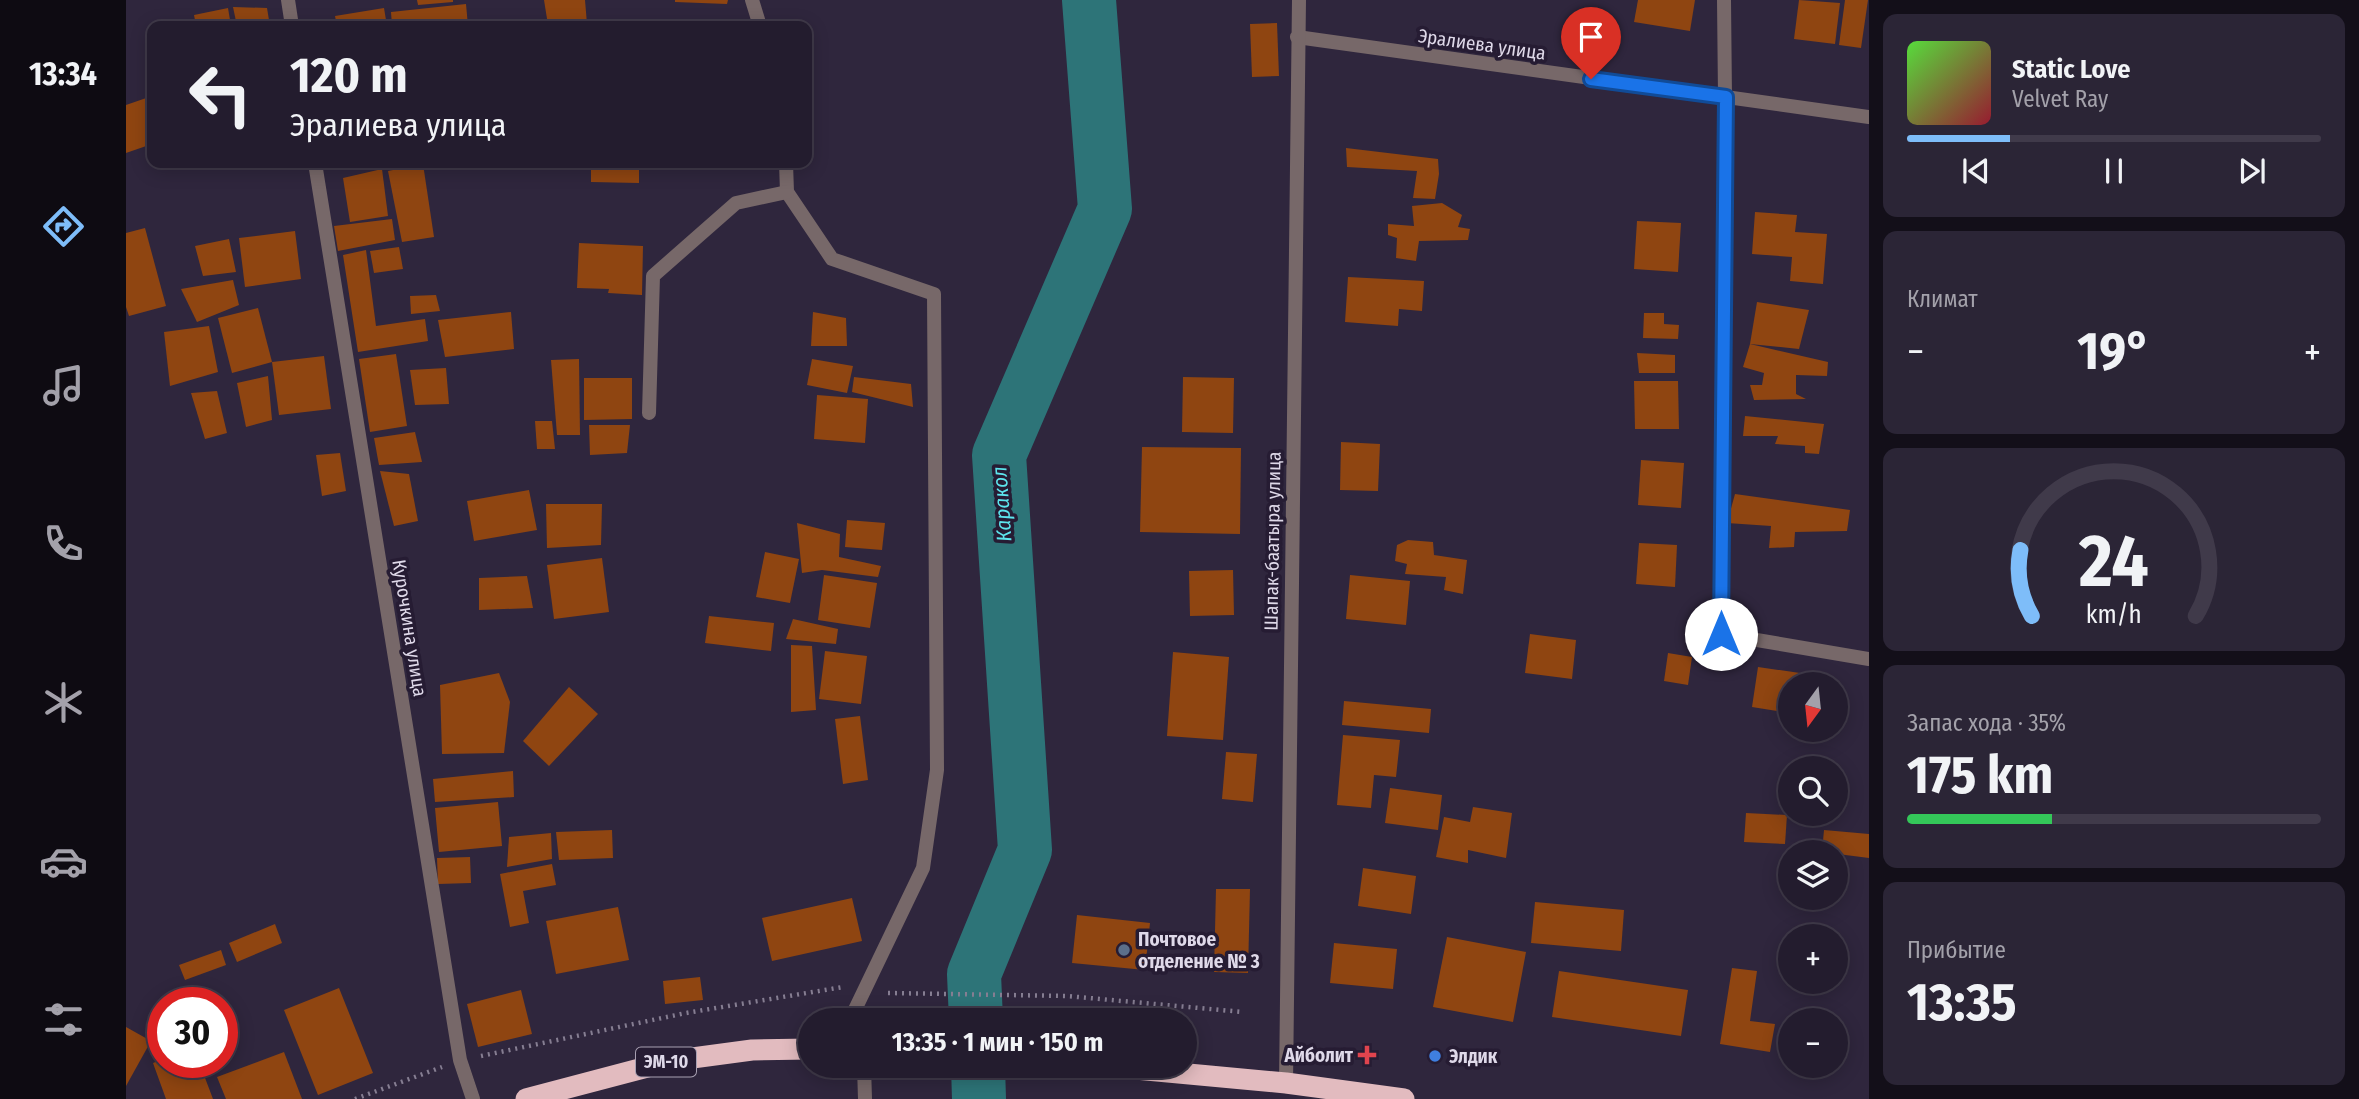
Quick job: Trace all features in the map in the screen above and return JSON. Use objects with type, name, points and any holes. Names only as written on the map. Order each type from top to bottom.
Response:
[{"type":"highway","name":"ЭМ-10","points":[[526,1099],[670,1061],[752,1050],[798,1049]]},
{"type":"highway","points":[[1197,1075],[1286,1083],[1362,1096],[1404,1099]]},
{"type":"street","points":[[288,0],[291,21]]},
{"type":"street","points":[[752,0],[758,21]]},
{"type":"street","name":"Шапак-баатыра улица","points":[[1286,1083],[1299,0]]},
{"type":"street","points":[[1724,0],[1726,97],[1721,634],[1869,659]]},
{"type":"street","name":"Эралиева улица","points":[[1297,37],[1869,117]]},
{"type":"street","name":"Курочкина улица","points":[[316,168],[460,1060],[472,1099]]},
{"type":"street","points":[[786,168],[787,192],[832,259],[934,294],[937,770],[923,868],[856,1008]]},
{"type":"street","points":[[649,413],[653,276],[736,202],[787,192]]},
{"type":"street","points":[[864,1078],[865,1099]]},
{"type":"path","points":[[355,1099],[460,1060],[686,1013],[868,983],[887,993],[1067,996],[1243,1012]]},
{"type":"building","points":[[417,0],[453,0],[453,2],[418,5]]},
{"type":"building","points":[[544,0],[585,0],[587,21],[547,21]]},
{"type":"building","points":[[675,0],[728,0],[727,4]]},
{"type":"building","points":[[1638,0],[1695,0],[1690,31],[1634,22]]},
{"type":"building","points":[[1799,0],[1840,3],[1835,44],[1794,39]]},
{"type":"building","points":[[1845,0],[1868,0],[1861,48],[1839,45]]},
{"type":"building","points":[[466,4],[468,21],[392,21],[391,12]]},
{"type":"building","points":[[233,7],[267,8],[269,21],[236,21]]},
{"type":"building","points":[[228,8],[230,21],[195,21],[194,15]]},
{"type":"building","points":[[384,8],[386,21],[336,21],[335,16]]},
{"type":"building","points":[[1277,23],[1279,76],[1252,77],[1250,24]]},
{"type":"building","points":[[147,98],[147,146],[126,153],[126,105]]},
{"type":"building","points":[[1346,148],[1438,159],[1439,174],[1435,199],[1413,198],[1417,171],[1347,167]]},
{"type":"building","points":[[424,168],[434,237],[402,242],[388,171]]},
{"type":"building","points":[[591,168],[639,168],[639,183],[591,182]]},
{"type":"building","points":[[382,169],[388,216],[350,222],[343,178]]},
{"type":"building","points":[[1442,203],[1462,215],[1458,227],[1470,229],[1468,240],[1419,241],[1416,261],[1396,258],[1397,238],[1388,235],[1388,224],[1414,226],[1412,206]]},
{"type":"building","points":[[1755,212],[1797,215],[1795,232],[1827,234],[1823,284],[1790,281],[1792,257],[1752,254]]},
{"type":"building","points":[[392,219],[395,240],[338,251],[334,226]]},
{"type":"building","points":[[1637,221],[1681,223],[1678,272],[1634,269]]},
{"type":"building","points":[[145,228],[166,306],[129,316],[126,307],[126,233]]},
{"type":"building","points":[[295,231],[301,279],[245,287],[239,238]]},
{"type":"building","points":[[229,239],[236,272],[203,276],[195,246]]},
{"type":"building","points":[[579,243],[643,246],[642,295],[608,293],[609,289],[577,288]]},
{"type":"building","points":[[399,247],[403,269],[374,273],[370,251]]},
{"type":"building","points":[[366,250],[376,326],[425,319],[428,341],[358,352],[343,255]]},
{"type":"building","points":[[1348,277],[1424,281],[1422,311],[1399,309],[1398,326],[1345,322]]},
{"type":"building","points":[[233,280],[239,305],[197,322],[181,289]]},
{"type":"building","points":[[436,295],[440,311],[411,314],[410,296]]},
{"type":"building","points":[[1757,302],[1809,310],[1799,349],[1750,344]]},
{"type":"building","points":[[258,308],[272,362],[232,373],[218,318]]},
{"type":"building","points":[[511,312],[514,349],[445,357],[438,320]]},
{"type":"building","points":[[813,312],[846,318],[847,346],[811,346]]},
{"type":"building","points":[[1644,313],[1664,313],[1664,324],[1679,325],[1678,339],[1643,338]]},
{"type":"building","points":[[209,326],[218,372],[170,386],[164,332]]},
{"type":"building","points":[[1750,344],[1828,362],[1827,376],[1796,375],[1796,394],[1806,399],[1754,400],[1750,385],[1762,385],[1764,373],[1743,367]]},
{"type":"building","points":[[1637,353],[1675,355],[1675,373],[1639,373]]},
{"type":"building","points":[[396,354],[407,426],[370,432],[359,359]]},
{"type":"building","points":[[324,356],[331,409],[279,415],[272,362]]},
{"type":"building","points":[[579,359],[580,435],[557,435],[551,360]]},
{"type":"building","points":[[812,359],[853,366],[847,393],[807,385]]},
{"type":"building","points":[[446,368],[449,404],[415,405],[410,370]]},
{"type":"building","points":[[268,376],[272,420],[246,427],[237,383]]},
{"type":"building","points":[[854,377],[911,384],[913,407],[852,392]]},
{"type":"building","points":[[1183,377],[1234,378],[1233,433],[1182,432]]},
{"type":"building","points":[[584,378],[632,378],[632,419],[584,420]]},
{"type":"building","points":[[1634,381],[1678,381],[1679,429],[1635,429]]},
{"type":"building","points":[[217,391],[227,433],[205,439],[191,393]]},
{"type":"building","points":[[817,395],[868,399],[865,443],[814,439]]},
{"type":"building","points":[[1745,416],[1824,424],[1819,454],[1805,453],[1805,446],[1775,444],[1778,436],[1743,436]]},
{"type":"building","points":[[535,421],[552,421],[555,449],[537,449]]},
{"type":"building","points":[[589,425],[630,425],[627,453],[590,455]]},
{"type":"building","points":[[415,432],[422,462],[379,465],[374,438]]},
{"type":"building","points":[[1341,442],[1380,444],[1378,491],[1340,490]]},
{"type":"building","points":[[1142,447],[1241,448],[1240,534],[1140,532]]},
{"type":"building","points":[[340,453],[346,491],[322,496],[316,455]]},
{"type":"building","points":[[1641,460],[1684,463],[1681,508],[1638,505]]},
{"type":"building","points":[[380,471],[409,474],[418,521],[394,526]]},
{"type":"building","points":[[529,490],[537,530],[474,541],[467,501]]},
{"type":"building","points":[[1735,494],[1850,510],[1847,531],[1795,532],[1794,547],[1769,548],[1771,526],[1727,523]]},
{"type":"building","points":[[546,504],[602,504],[601,545],[547,548]]},
{"type":"building","points":[[847,520],[885,523],[882,550],[845,547]]},
{"type":"building","points":[[797,523],[840,534],[839,557],[881,566],[878,577],[822,570],[802,573]]},
{"type":"building","points":[[1408,540],[1433,542],[1434,555],[1467,560],[1463,594],[1444,590],[1446,577],[1405,574],[1407,564],[1395,561],[1397,545]]},
{"type":"building","points":[[1639,543],[1677,545],[1675,587],[1636,584]]},
{"type":"building","points":[[765,552],[799,559],[790,603],[756,597]]},
{"type":"building","points":[[602,558],[609,612],[554,619],[547,565]]},
{"type":"building","points":[[1233,570],[1234,615],[1190,616],[1189,571]]},
{"type":"building","points":[[824,575],[877,583],[870,628],[818,620]]},
{"type":"building","points":[[1350,575],[1410,581],[1406,625],[1346,619]]},
{"type":"building","points":[[527,576],[533,608],[479,610],[479,578]]},
{"type":"building","points":[[709,616],[774,623],[771,651],[705,643]]},
{"type":"building","points":[[793,619],[838,629],[836,644],[786,639]]},
{"type":"building","points":[[1530,634],[1576,640],[1572,679],[1525,673]]},
{"type":"building","points":[[791,645],[812,646],[816,710],[791,712]]},
{"type":"building","points":[[825,651],[867,656],[861,704],[819,699]]},
{"type":"building","points":[[1173,652],[1229,657],[1223,740],[1167,736]]},
{"type":"building","points":[[1668,653],[1692,657],[1688,685],[1664,681]]},
{"type":"building","points":[[1758,667],[1793,672],[1778,672],[1778,711],[1752,707]]},
{"type":"building","points":[[499,673],[510,702],[504,753],[442,754],[440,685]]},
{"type":"building","points":[[569,687],[598,714],[549,766],[523,741]]},
{"type":"building","points":[[1344,701],[1431,709],[1429,733],[1342,725]]},
{"type":"building","points":[[860,716],[868,780],[843,784],[835,719]]},
{"type":"building","points":[[1343,735],[1400,740],[1396,777],[1374,775],[1371,808],[1337,805]]},
{"type":"building","points":[[1226,752],[1257,754],[1253,802],[1222,799]]},
{"type":"building","points":[[513,771],[514,797],[435,802],[433,779]]},
{"type":"building","points":[[1390,788],[1442,795],[1438,830],[1385,823]]},
{"type":"building","points":[[498,802],[502,846],[439,852],[435,808]]},
{"type":"building","points":[[1473,807],[1512,813],[1506,858],[1468,850],[1468,863],[1436,857],[1444,817],[1470,822]]},
{"type":"building","points":[[1746,813],[1778,815],[1778,826],[1786,826],[1785,840],[1778,840],[1778,844],[1744,842]]},
{"type":"building","points":[[612,830],[613,858],[559,860],[556,832]]},
{"type":"building","points":[[1824,830],[1869,834],[1869,858],[1848,855],[1848,840],[1823,840]]},
{"type":"building","points":[[551,833],[552,859],[507,867],[509,837]]},
{"type":"building","points":[[470,857],[471,883],[438,884],[437,858]]},
{"type":"building","points":[[552,864],[556,885],[523,891],[529,923],[510,927],[500,874]]},
{"type":"building","points":[[1363,868],[1416,876],[1411,914],[1358,906]]},
{"type":"building","points":[[1216,889],[1250,889],[1248,973],[1214,972]]},
{"type":"building","points":[[852,898],[862,941],[772,961],[762,918]]},
{"type":"building","points":[[1535,902],[1624,910],[1621,951],[1531,943]]},
{"type":"building","points":[[618,907],[629,960],[556,974],[546,921]]},
{"type":"building","points":[[1077,915],[1150,923],[1145,970],[1072,963]]},
{"type":"building","points":[[275,924],[282,943],[237,962],[229,943]]},
{"type":"building","points":[[1447,937],[1526,952],[1513,1022],[1433,1007]]},
{"type":"building","points":[[1334,943],[1397,949],[1393,989],[1330,983]]},
{"type":"building","points":[[221,950],[226,965],[185,980],[179,965]]},
{"type":"building","points":[[1732,968],[1757,971],[1750,1021],[1775,1024],[1770,1052],[1720,1044]]},
{"type":"building","points":[[1559,971],[1688,990],[1681,1036],[1552,1017]]},
{"type":"building","points":[[700,977],[703,1000],[665,1004],[663,981]]},
{"type":"building","points":[[339,988],[373,1073],[318,1095],[284,1010]]},
{"type":"building","points":[[521,990],[532,1034],[478,1047],[467,1004]]},
{"type":"building","points":[[126,1027],[147,1039],[147,1048],[126,1086]]},
{"type":"building","points":[[284,1052],[302,1099],[226,1099],[217,1078],[238,1078],[238,1069]]},
{"type":"building","points":[[158,1078],[205,1078],[213,1099],[166,1099]]},
{"type":"waterway","name":"Каракол","points":[[975,1008],[974,974],[1025,850],[999,455],[1105,209],[1089,0]]},
{"type":"waterway","name":"Каракол","points":[[978,1078],[979,1099]]},
{"type":"place","name":"Почтовое отделение № 3","points":[[1124,950]]},
{"type":"place","name":"Айболит","points":[[1367,1055]]},
{"type":"place","name":"Элдик","points":[[1435,1056]]},
{"type":"route","points":[[1591,79],[1726,97],[1721,634]]}]
